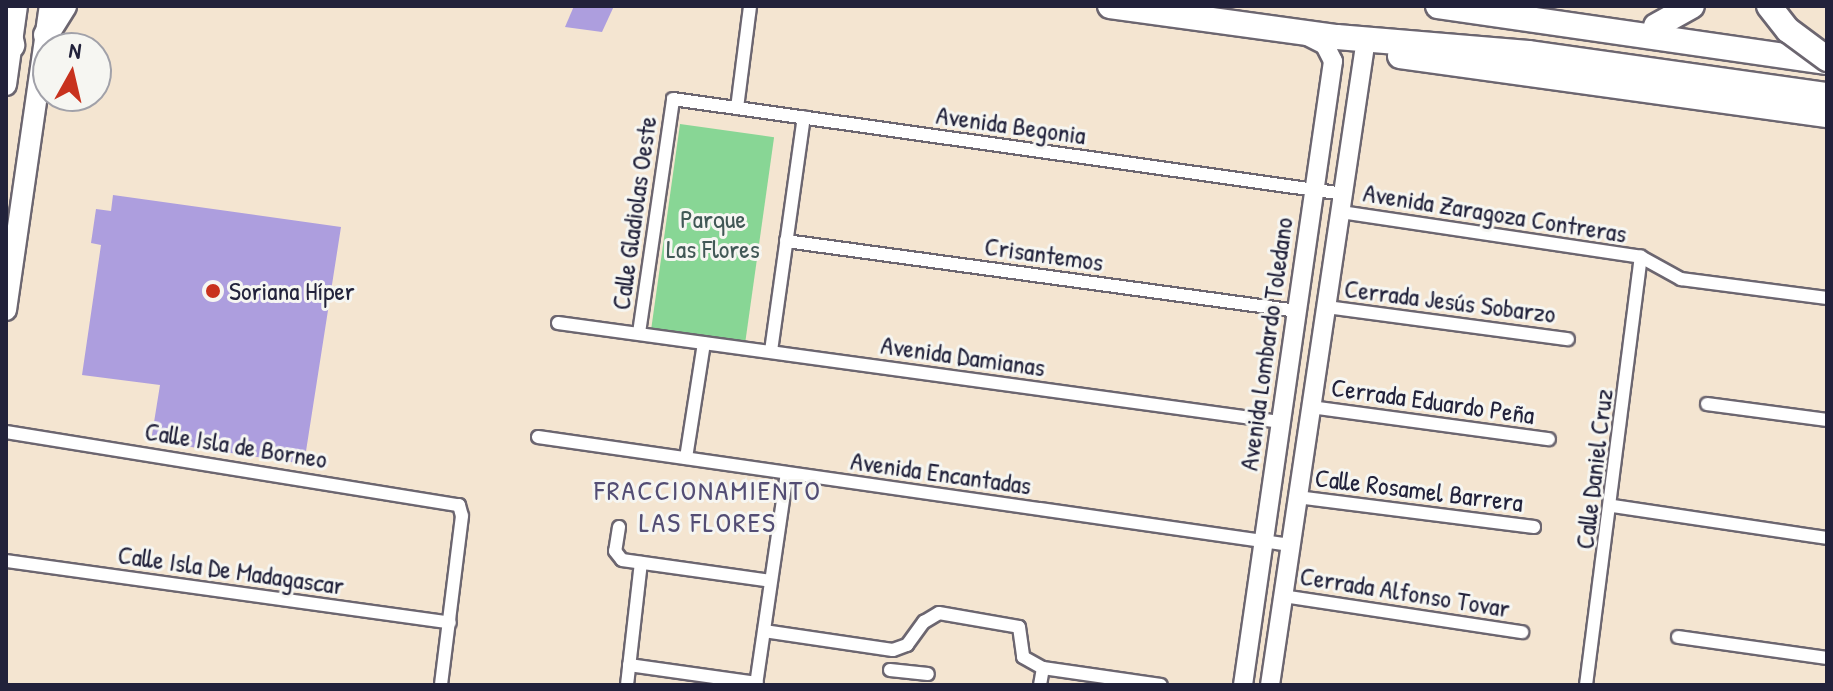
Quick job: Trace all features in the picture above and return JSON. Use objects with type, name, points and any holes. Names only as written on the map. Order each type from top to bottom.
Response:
[{"type":"highway","points":[[48,32],[64,6]]},
{"type":"highway","points":[[1110,6],[1337,37],[1528,53],[1827,95]]},
{"type":"highway","points":[[1438,6],[1827,60]]},
{"type":"highway","points":[[1510,6],[1827,51]]},
{"type":"highway","points":[[1656,26],[1692,6]]},
{"type":"highway","points":[[1769,6],[1788,30],[1827,60]]},
{"type":"highway","points":[[6,18],[12,45]]},
{"type":"highway","points":[[1337,37],[1364,52],[1827,115]]},
{"type":"main road","points":[[6,85],[17,6]]},
{"type":"main road","points":[[46,32],[50,6]]},
{"type":"main road","name":"Avenida Lombardo Toledano","points":[[1243,685],[1333,61],[1325,45],[1295,31]]},
{"type":"main road","name":"Avenida Lombardo Toledano","points":[[1270,685],[1364,52]]},
{"type":"main road","points":[[6,310],[35,112]]},
{"type":"street","points":[[737,108],[750,6]]},
{"type":"street","name":"Avenida Begonia","points":[[673,99],[1314,191],[1343,203]]},
{"type":"street","name":"Calle Gladiolas Oeste","points":[[639,333],[673,99]]},
{"type":"street","points":[[771,351],[804,117]]},
{"type":"street","name":"Avenida Zaragoza Contreras","points":[[1343,203],[1641,257],[1681,279],[1827,298]]},
{"type":"street","name":"Crisantemos","points":[[786,241],[1297,311]]},
{"type":"street","name":"Calle Daniel Cruz","points":[[1586,685],[1613,506],[1641,257]]},
{"type":"street","name":"Cerrada Jesús Sobarzo","points":[[1327,307],[1568,339]]},
{"type":"street","name":"Avenida Damianas","points":[[558,323],[1281,422]]},
{"type":"street","points":[[686,458],[704,343]]},
{"type":"street","points":[[1707,404],[1827,420]]},
{"type":"street","name":"Cerrada Eduardo Peña","points":[[1311,407],[1549,439]]},
{"type":"street","name":"Calle Isla de Borneo","points":[[6,432],[459,505],[450,623]]},
{"type":"street","name":"Avenida Encantadas","points":[[538,437],[1290,545]]},
{"type":"street","points":[[629,665],[756,684],[787,473]]},
{"type":"street","name":"Calle Rosamel Barrera","points":[[1297,497],[1534,527]]},
{"type":"street","points":[[1613,506],[1827,538]]},
{"type":"street","points":[[619,527],[616,557],[771,581]]},
{"type":"street","name":"Calle Isla De Madagascar","points":[[6,561],[450,623]]},
{"type":"street","points":[[627,684],[641,563]]},
{"type":"street","name":"Cerrada Alfonso Tovar","points":[[1283,596],[1522,632]]},
{"type":"street","points":[[764,631],[893,650],[907,645],[924,622],[939,613],[1019,627],[1023,657],[1043,668],[1161,685]]},
{"type":"street","points":[[441,685],[450,623]]},
{"type":"street","points":[[1678,637],[1827,658]]},
{"type":"street","points":[[886,685],[893,650]]},
{"type":"street","points":[[1040,685],[1043,668]]},
{"type":"street","points":[[890,670],[928,674]]},
{"type":"green space","name":"Parque Las Flores","points":[[680,124],[774,137],[745,343],[651,330]]},
{"type":"building","points":[[574,6],[614,6],[602,32],[565,27]]},
{"type":"building","name":"Soriana Híper","points":[[113,195],[341,227],[304,464],[151,441],[160,385],[82,375],[101,245],[91,243],[96,209],[111,211]]},
{"type":"place","name":"Soriana Híper","points":[[213,291]]},
{"type":"district","name":"FRACCIONAMIENTO LAS FLORES","points":[[708,506]]}]
